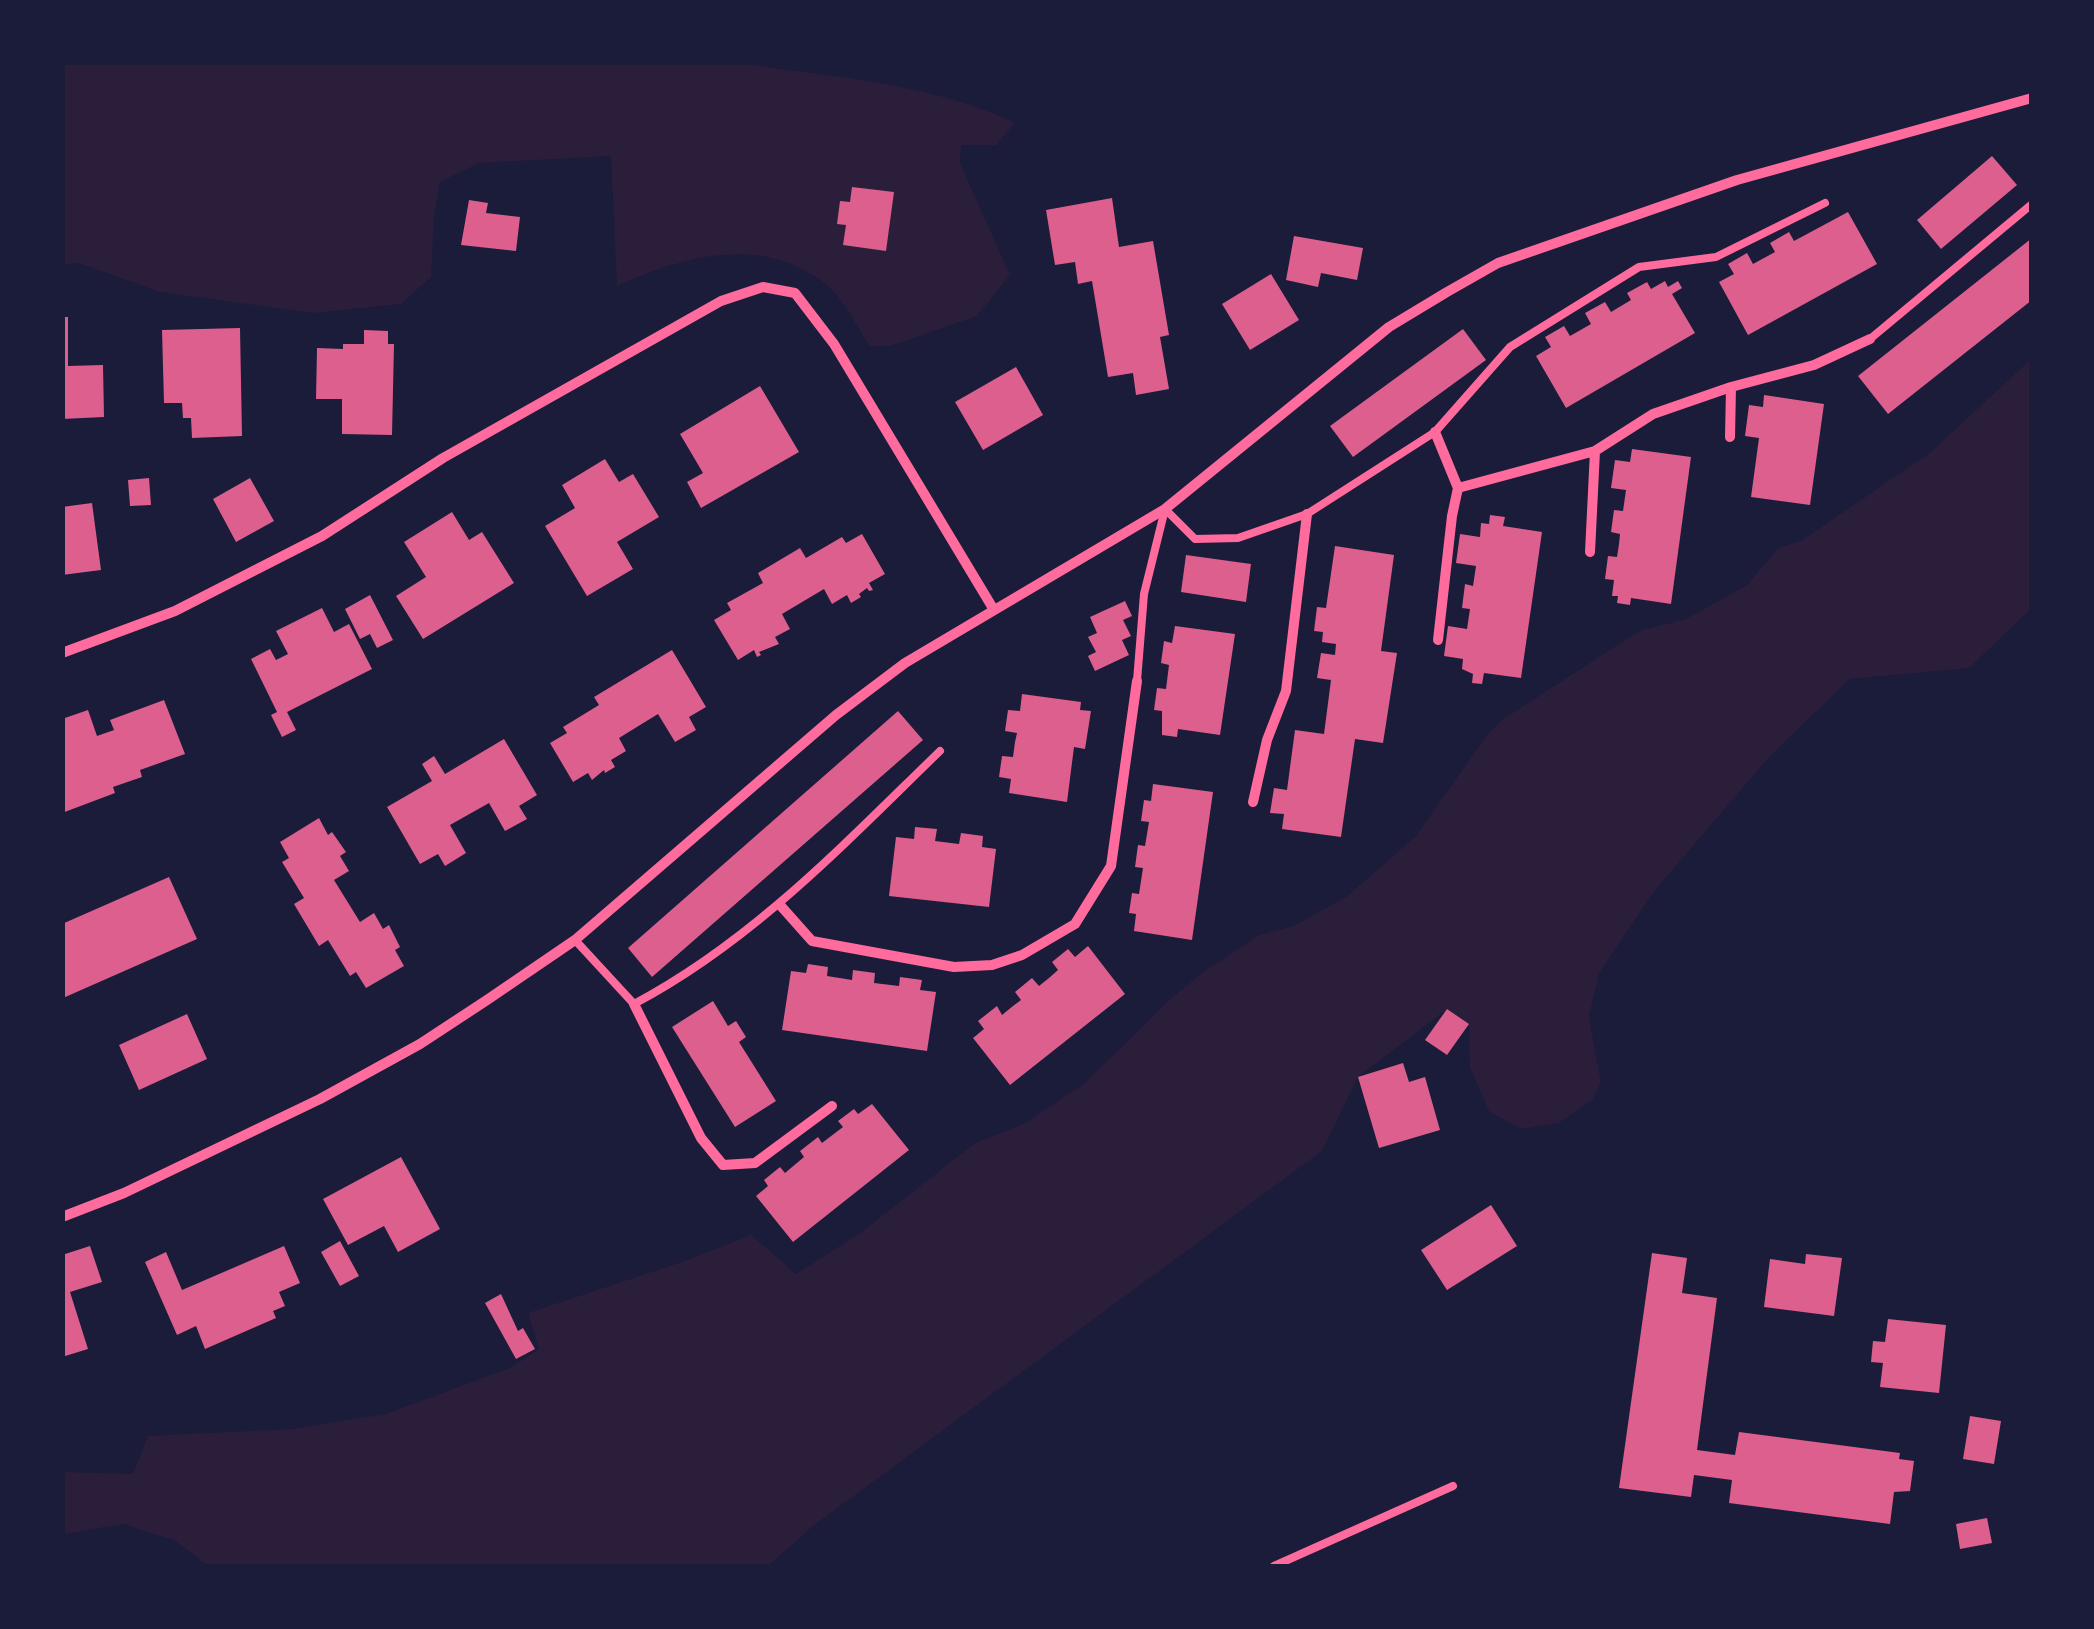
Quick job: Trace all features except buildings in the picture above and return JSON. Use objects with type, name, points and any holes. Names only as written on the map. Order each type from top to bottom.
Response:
[{"type":"street","points":[[62,1217],[192,1161],[420,1044],[575,940],[836,715],[904,663],[1165,508],[1389,327],[1498,264],[1737,180],[2032,98]]},
{"type":"street","points":[[62,652],[175,611],[306,544],[569,385],[721,301],[763,287],[795,293],[834,344],[994,610]]},
{"type":"street","points":[[1458,488],[1595,451],[1653,414],[1731,387],[1814,365],[1870,339]]},
{"type":"street","points":[[1730,437],[1731,387]]},
{"type":"street","points":[[1435,432],[1458,488],[1438,640]]},
{"type":"street","points":[[1590,552],[1595,451]]},
{"type":"street","points":[[1253,802],[1268,740],[1286,691],[1307,514]]},
{"type":"street","points":[[780,905],[812,941],[954,968],[992,965],[1022,955],[1075,924],[1111,866],[1137,681]]},
{"type":"street","points":[[634,1004],[700,1138],[723,1165],[755,1163],[832,1106]]},
{"type":"lane","points":[[1165,508],[1196,539],[1238,538],[1307,514],[1435,432],[1510,347],[1640,267],[1716,257],[1825,203]]},
{"type":"lane","points":[[1870,339],[2032,204]]},
{"type":"lane","points":[[1137,681],[1144,594],[1165,508]]},
{"type":"lane","points":[[575,940],[634,1004],[672,984],[780,905],[940,751]]},
{"type":"lane","points":[[1274,1566],[1454,1486]]},
{"type":"shaded area","points":[[734,62],[913,90],[983,109],[1015,123],[996,145],[961,145],[960,163],[1010,275],[977,316],[890,346],[870,346],[824,283],[800,268],[748,255],[695,259],[617,286],[611,156],[479,163],[440,182],[431,277],[401,304],[313,313],[160,292],[79,263],[63,265],[62,63]]},
{"type":"shaded area","points":[[2031,359],[2031,609],[1969,668],[1850,679],[1772,754],[1655,890],[1599,973],[1589,1017],[1601,1083],[1592,1100],[1559,1123],[1521,1129],[1489,1111],[1470,1067],[1469,1024],[1447,1009],[1358,1077],[1322,1151],[813,1526],[768,1566],[208,1566],[174,1540],[123,1524],[63,1534],[63,1472],[133,1474],[148,1436],[293,1429],[386,1414],[512,1367],[539,1349],[528,1313],[751,1235],[796,1274],[859,1234],[975,1143],[1026,1123],[1086,1082],[1202,973],[1259,935],[1294,926],[1346,897],[1415,837],[1502,720],[1639,631],[1686,619],[1747,585],[1778,548],[1801,541],[1931,452]]}]
